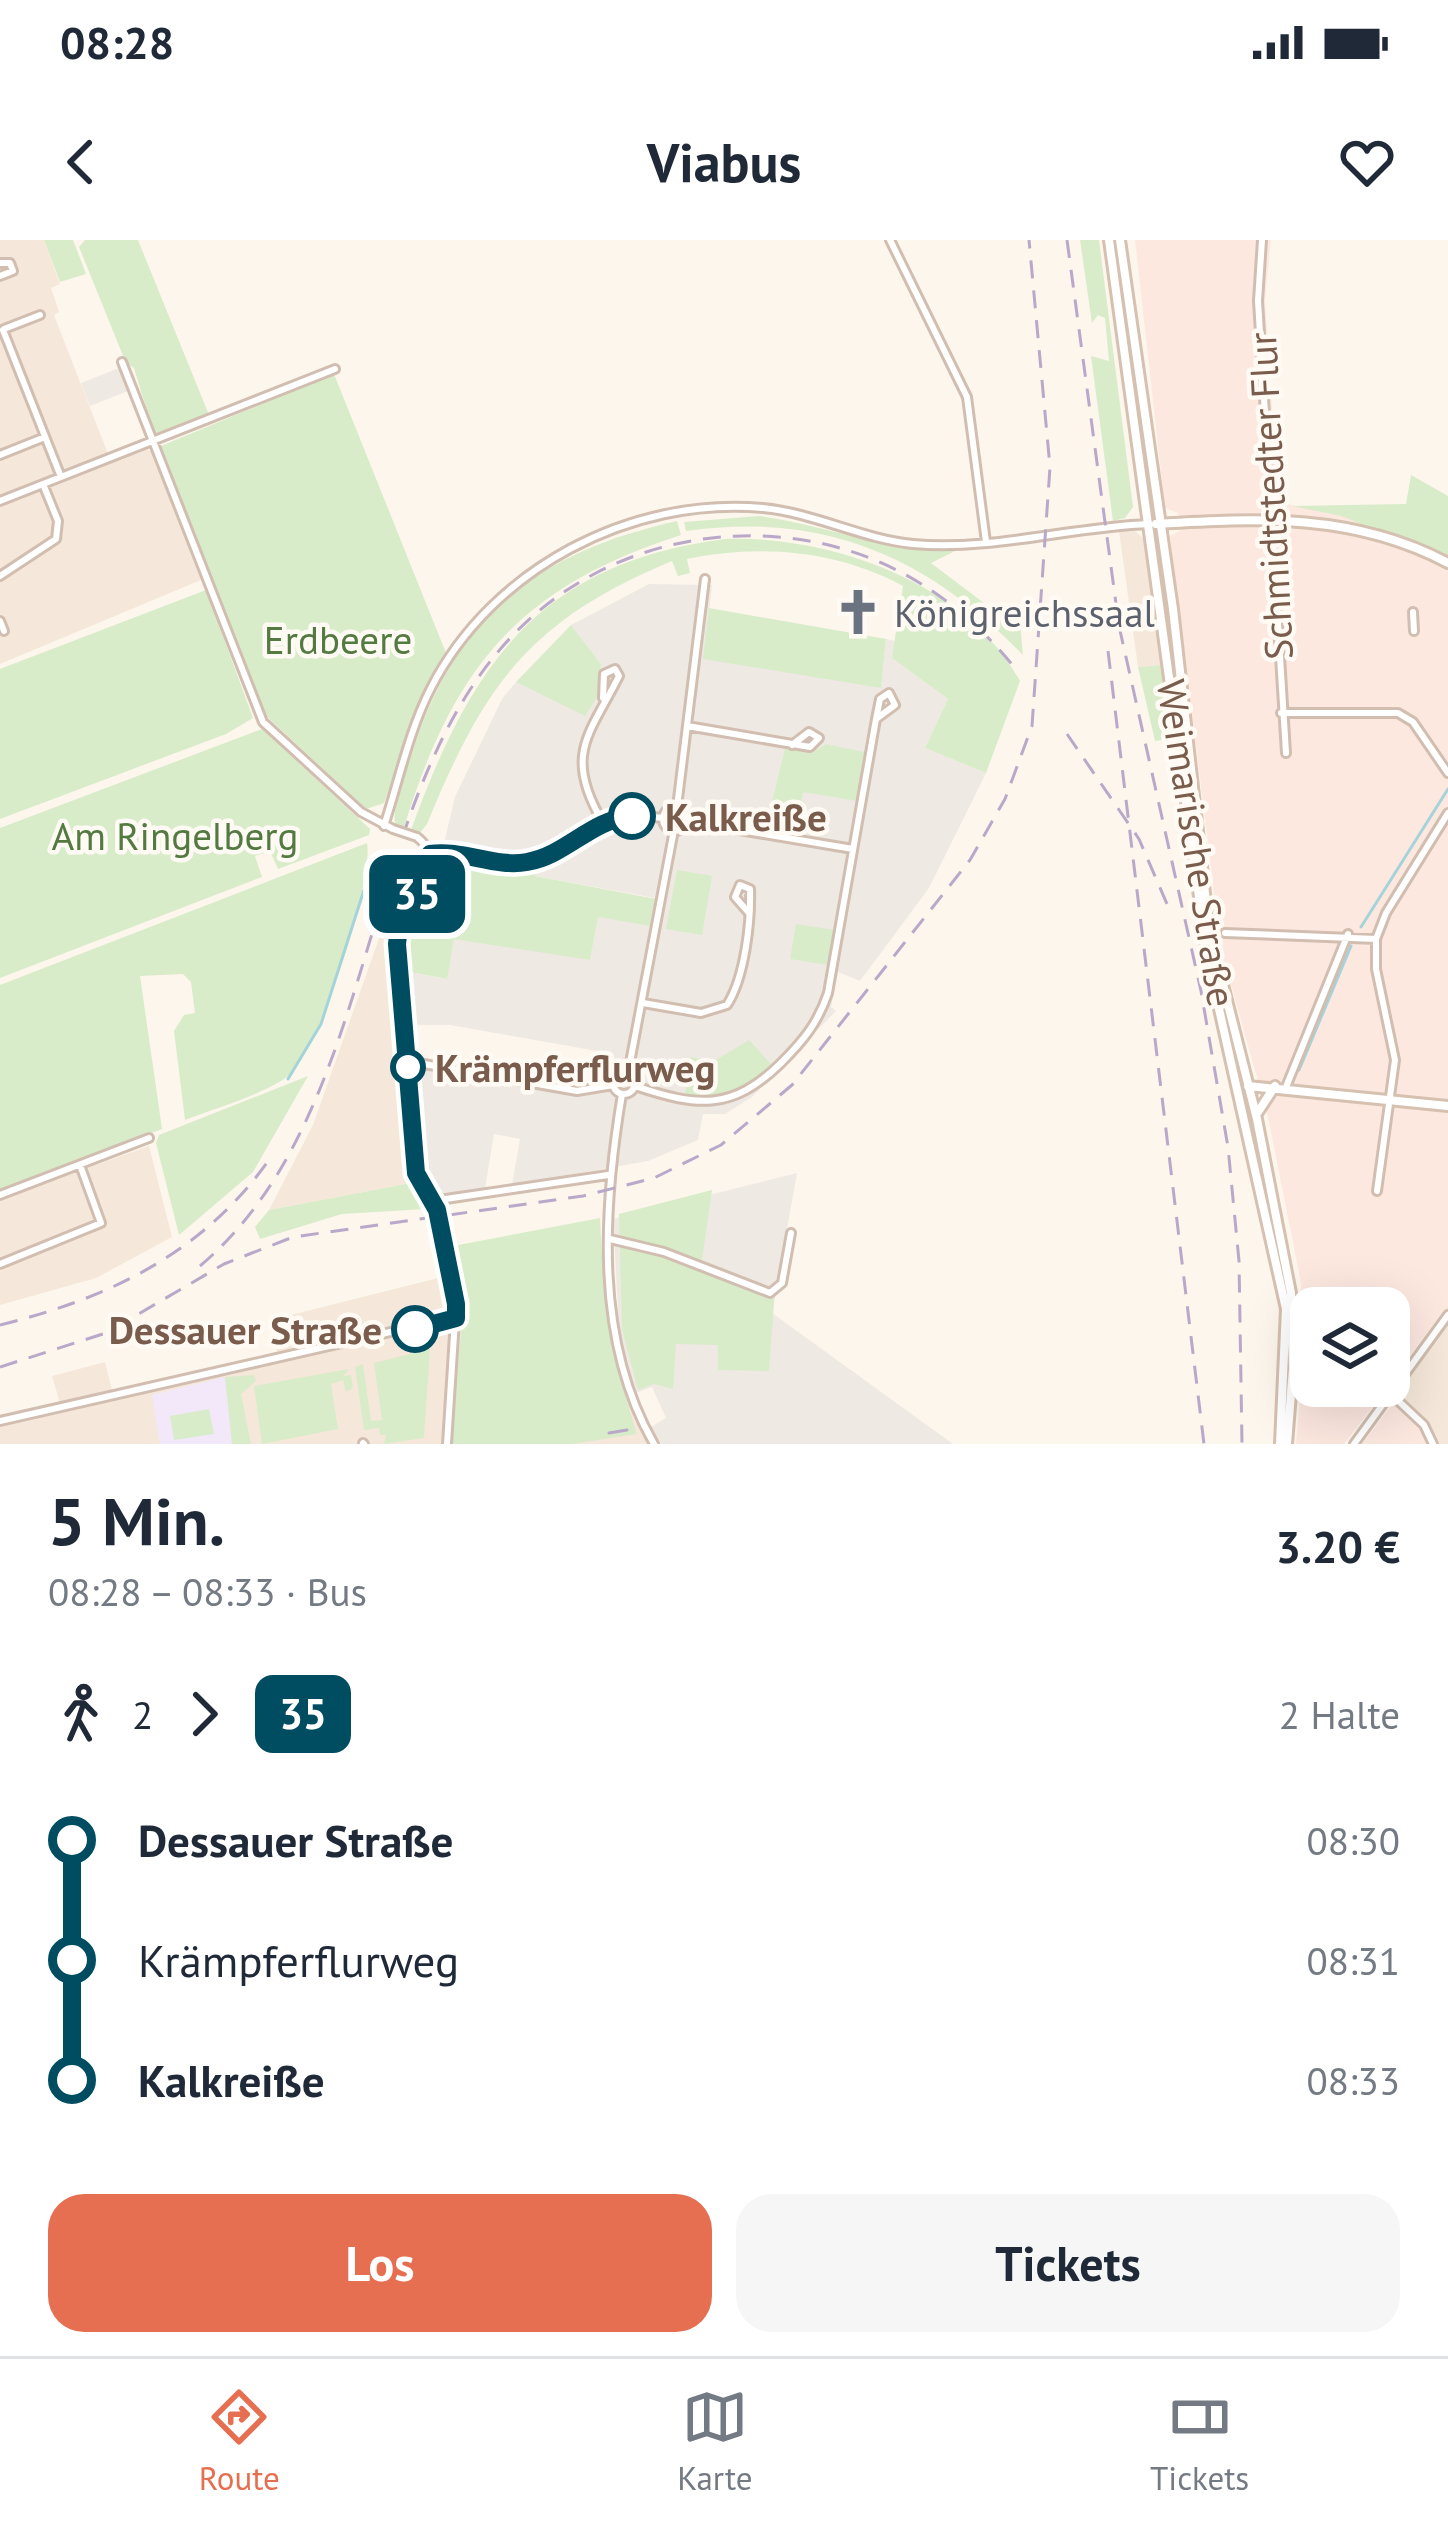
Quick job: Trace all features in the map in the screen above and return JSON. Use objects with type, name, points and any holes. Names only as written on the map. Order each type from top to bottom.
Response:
[{"type":"main road","name":"Weimarische Straße","points":[[1109,240],[1202,921],[1257,1119],[1292,1310],[1283,1444]]},
{"type":"main road","name":"Weimarische Straße","points":[[1120,240],[1209,928],[1245,1086],[1286,1309],[1283,1444]]},
{"type":"main road","points":[[1149,524],[1271,517],[1365,531],[1448,563]]},
{"type":"main road","points":[[1245,1086],[1448,1106]]},
{"type":"main road","points":[[1257,1119],[1263,1099],[1281,1087]]},
{"type":"street","points":[[890,240],[967,397],[986,542]]},
{"type":"street","name":"Schmidtstedter Flur","points":[[1262,240],[1258,301],[1286,753]]},
{"type":"street","points":[[0,276],[13,271],[1,260]]},
{"type":"street","points":[[40,315],[1,330],[61,478]]},
{"type":"street","points":[[122,362],[263,722],[361,812],[417,837],[430,854],[430,866],[397,934],[416,1173],[432,1201],[450,1269],[456,1318],[447,1444]]},
{"type":"street","points":[[0,501],[335,369]]},
{"type":"street","points":[[0,455],[45,437]]},
{"type":"street","points":[[0,576],[56,539],[58,521],[44,484]]},
{"type":"street","points":[[384,826],[430,691],[463,636],[511,587],[585,542],[652,519],[732,507],[793,513],[909,543],[986,542],[1149,524]]},
{"type":"street","points":[[686,821],[677,807],[705,579]]},
{"type":"street","points":[[0,621],[4,631]]},
{"type":"street","points":[[602,821],[581,760],[586,732],[603,698]]},
{"type":"street","points":[[1281,713],[1398,713],[1413,722],[1448,773]]},
{"type":"street","points":[[853,849],[686,821],[674,830],[628,1073],[634,1086],[675,1098],[736,1098],[756,1087],[799,1045],[828,994],[876,718]]},
{"type":"street","points":[[687,726],[792,745]]},
{"type":"street","points":[[430,854],[527,862],[560,849],[602,821],[663,818],[677,807]]},
{"type":"street","points":[[1377,1191],[1393,1098],[1395,1048],[1377,977],[1376,939],[1386,913],[1448,813]]},
{"type":"street","points":[[663,818],[674,830]]},
{"type":"street","points":[[643,1003],[701,1013],[727,1005],[736,987],[748,913]]},
{"type":"street","points":[[1225,933],[1348,934],[1376,939]]},
{"type":"street","points":[[1281,1087],[1348,934]]},
{"type":"street","points":[[407,1060],[578,1091],[613,1085]]},
{"type":"street","points":[[613,1085],[617,1075],[628,1073]]},
{"type":"street","points":[[613,1085],[622,1094]]},
{"type":"street","points":[[634,1086],[622,1094],[608,1175],[616,1348],[630,1395],[654,1444]]},
{"type":"street","points":[[0,1195],[149,1138]]},
{"type":"street","points":[[0,1264],[101,1223],[80,1165]]},
{"type":"street","points":[[432,1201],[608,1175]]},
{"type":"street","points":[[610,1239],[664,1252],[770,1293],[782,1283],[791,1233]]},
{"type":"street","points":[[1410,1368],[1448,1315]]},
{"type":"street","points":[[0,1421],[456,1318]]},
{"type":"street","points":[[1354,1444],[1381,1407]]},
{"type":"street","points":[[1405,1407],[1424,1425],[1433,1444]]},
{"type":"shaded area","points":[[0,240],[44,240],[60,284],[51,288],[59,312],[54,315],[110,459],[145,448],[151,451],[201,580],[0,664]]},
{"type":"shaded area","points":[[1135,240],[1271,240],[1265,300],[1278,502],[1341,516],[1448,559],[1448,1304],[1410,1356],[1410,1287],[1301,1287],[1268,1117],[1221,949],[1170,536],[1181,530],[1178,513],[1165,508]]},
{"type":"shaded area","points":[[119,368],[128,391],[90,406],[81,383]]},
{"type":"shaded area","points":[[1134,530],[1145,540],[1161,665],[1138,667],[1119,531]]},
{"type":"shaded area","name":"Kalkreiße","points":[[649,584],[712,585],[704,658],[881,687],[886,639],[895,641],[892,658],[948,699],[925,748],[986,773],[929,888],[860,981],[838,972],[831,1007],[836,1011],[752,1097],[725,1114],[703,1114],[698,1140],[648,1161],[512,1185],[520,1139],[494,1134],[485,1189],[434,1194],[422,1177],[414,1065],[565,1093],[567,1086],[601,1084],[614,1067],[614,1054],[450,1025],[412,1025],[405,971],[446,979],[454,938],[590,959],[598,917],[655,898],[535,876],[535,869],[506,872],[440,860],[455,797],[502,699],[516,682],[585,715],[599,695],[601,664],[571,625]]},
{"type":"shaded area","points":[[382,930],[389,933],[411,1183],[269,1210],[313,1125]]},
{"type":"shaded area","points":[[149,1146],[172,1237],[96,1278],[0,1305],[0,1199]]},
{"type":"shaded area","points":[[797,1173],[772,1313],[953,1444],[658,1444],[649,1428],[666,1418],[652,1387],[633,1394],[620,1347],[613,1219]]},
{"type":"shaded area","points":[[550,1262],[606,1269],[616,1363],[650,1444],[0,1444],[0,1424],[62,1410],[52,1376],[105,1362],[112,1390],[277,1352],[271,1320],[470,1270]]},
{"type":"shaded area","points":[[1448,1304],[1448,1444],[1435,1444],[1410,1406],[1410,1356]]},
{"type":"shaded area","points":[[225,1377],[232,1444],[160,1444],[152,1395]]},
{"type":"shaded area","points":[[1299,1407],[1372,1407],[1344,1444],[1296,1444]]},
{"type":"shaded area","points":[[1390,1407],[1400,1407],[1418,1422],[1429,1444],[1362,1444]]},
{"type":"green space","points":[[44,240],[73,240],[86,274],[60,282]]},
{"type":"green space","points":[[85,240],[138,240],[209,415],[154,434],[134,368],[126,363],[79,247]]},
{"type":"green space","points":[[1080,240],[1099,240],[1133,507],[1125,518],[1113,521],[1091,356],[1109,361],[1105,318],[1098,315],[1092,323]]},
{"type":"green space","name":"Erdbeere","points":[[334,374],[446,653],[426,689],[384,803],[366,809],[264,714],[161,446]]},
{"type":"green space","points":[[1411,475],[1448,496],[1448,559],[1341,516],[1292,506],[1406,504]]},
{"type":"green space","points":[[759,516],[882,543],[957,550],[931,563],[1009,622],[1020,623],[1023,655],[950,591],[871,549],[784,528],[686,531],[684,522]]},
{"type":"green space","points":[[677,521],[681,535],[576,580],[500,640],[446,721],[404,827],[395,825],[401,784],[434,697],[482,623],[547,570],[586,550]]},
{"type":"green space","points":[[725,539],[766,540],[851,556],[931,592],[966,617],[1020,681],[986,773],[925,748],[948,699],[892,658],[903,586],[851,564],[797,553],[714,554],[687,559],[690,573],[678,576],[672,561],[623,584],[547,633],[492,695],[427,824],[420,833],[411,830],[459,718],[488,671],[521,631],[560,598],[606,571],[661,552]]},
{"type":"green space","points":[[206,590],[253,718],[226,734],[0,819],[0,669]]},
{"type":"green space","points":[[709,608],[886,639],[881,688],[703,659]]},
{"type":"green space","points":[[571,625],[601,664],[599,695],[585,716],[516,682]]},
{"type":"green space","points":[[1161,665],[1170,739],[1155,741],[1138,667]]},
{"type":"green space","name":"Am Ringelberg","points":[[262,729],[370,829],[369,835],[278,869],[270,851],[255,856],[262,877],[0,978],[0,828]]},
{"type":"green space","points":[[826,744],[864,752],[857,801],[803,792],[795,835],[765,830],[785,749],[812,753]]},
{"type":"green space","points":[[367,843],[362,892],[342,965],[314,1036],[287,1077],[185,1120],[174,1031],[184,1015],[195,1013],[191,982],[183,974],[140,976],[162,1129],[0,1192],[0,985]]},
{"type":"green space","points":[[440,860],[506,872],[536,869],[535,876],[656,899],[651,926],[598,917],[590,960],[454,939],[447,979],[405,971],[405,929]]},
{"type":"green space","points":[[677,870],[712,876],[702,935],[666,929]]},
{"type":"green space","points":[[796,924],[835,930],[828,965],[790,959]]},
{"type":"green space","points":[[749,1040],[772,1065],[762,1074],[722,1094],[685,1094],[691,1057],[714,1061]]},
{"type":"green space","points":[[308,1076],[253,1172],[179,1235],[156,1143],[159,1135]]},
{"type":"green space","points":[[411,1183],[425,1209],[342,1214],[260,1239],[255,1227],[269,1210]]},
{"type":"green space","points":[[712,1190],[702,1260],[775,1289],[769,1371],[718,1370],[718,1345],[676,1344],[673,1389],[654,1384],[638,1390],[622,1329],[619,1214]]},
{"type":"green space","points":[[600,1218],[611,1328],[637,1434],[572,1444],[451,1444],[463,1311],[453,1246]]},
{"type":"green space","points":[[430,1349],[424,1438],[384,1444],[386,1435],[380,1435],[379,1428],[364,1430],[355,1367],[363,1364],[371,1421],[382,1420],[374,1363]]},
{"type":"green space","points":[[349,1369],[343,1376],[351,1375],[353,1388],[346,1392],[343,1380],[331,1384],[338,1429],[262,1444],[254,1386]]},
{"type":"green space","points":[[254,1375],[256,1381],[241,1394],[251,1444],[232,1444],[225,1377]]},
{"type":"green space","points":[[209,1409],[214,1434],[174,1440],[170,1416]]},
{"type":"waterway","points":[[1361,927],[1448,789]]},
{"type":"waterway","points":[[288,1079],[321,1024],[364,890]]},
{"type":"waterway","points":[[1299,1070],[1351,946]]},
{"type":"tram line","points":[[609,1433],[627,1430]]},
{"type":"railway","points":[[0,1367],[106,1333],[224,1264],[293,1237],[583,1196],[654,1178],[721,1145],[792,1085],[970,860],[1005,799],[1032,726],[1050,467],[1029,240]]},
{"type":"railway","points":[[1067,240],[1119,626],[1201,991],[1228,1147],[1239,1261],[1242,1444]]},
{"type":"railway","points":[[200,1266],[267,1191],[315,1101],[414,803],[457,712],[515,633],[596,573],[656,549],[720,537],[763,536],[838,548],[873,559],[937,594],[1018,672]]},
{"type":"railway","points":[[1108,651],[1204,1444]]},
{"type":"railway","points":[[1067,734],[1139,839],[1167,904]]},
{"type":"railway","points":[[0,1325],[79,1301],[152,1266],[216,1220],[271,1157]]},
{"type":"bus line","name":"35","points":[[415,1329],[456,1318],[456,1304],[437,1210],[417,1181],[399,927],[423,884],[430,854],[527,862],[560,849],[602,821],[632,816]]},
{"type":"place","name":"Königreichssaal","points":[[858,612]]},
{"type":"place","name":"Kalkreiße","points":[[632,816]]},
{"type":"place","name":"Krämpferflurweg","points":[[408,1067]]},
{"type":"place","name":"Dessauer Straße","points":[[415,1329]]}]
